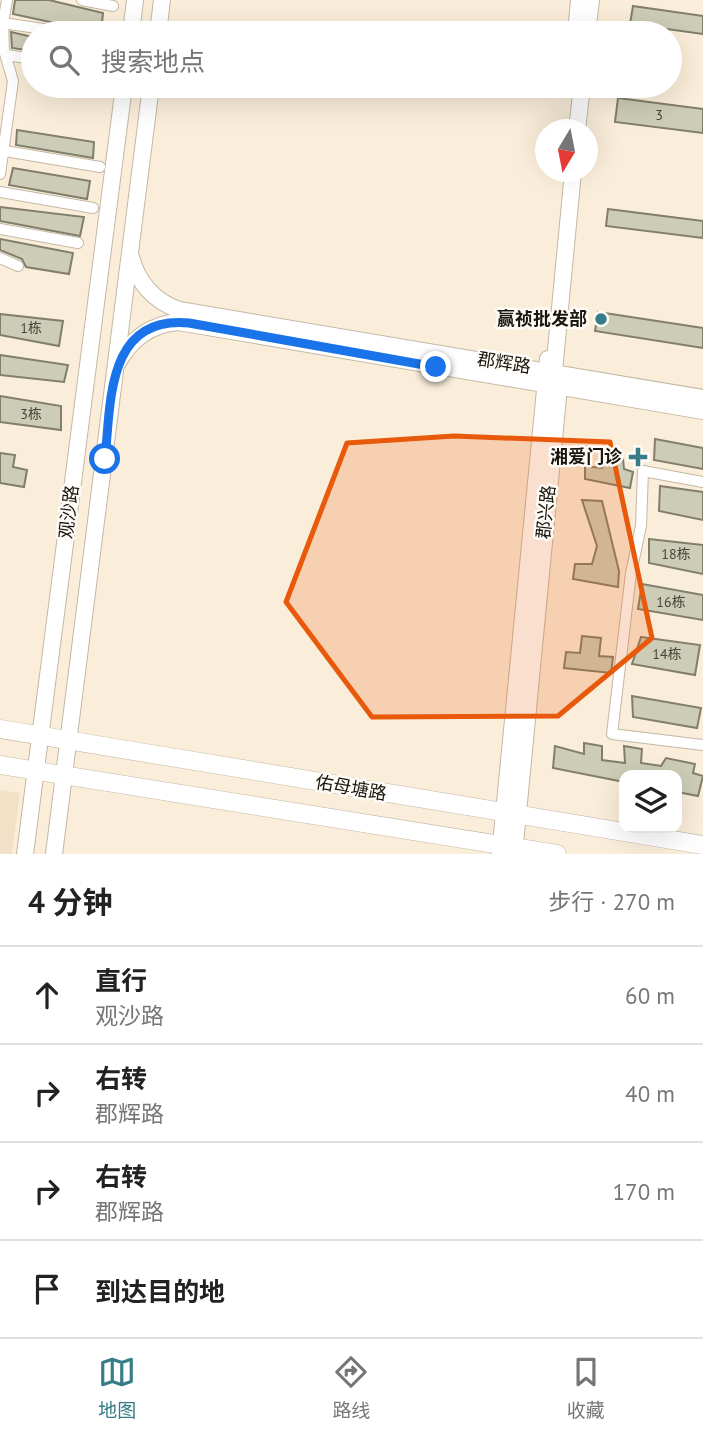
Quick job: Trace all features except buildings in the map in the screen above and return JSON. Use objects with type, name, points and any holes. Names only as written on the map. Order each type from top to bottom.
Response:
[{"type":"main road","points":[[132,21],[135,0]]},
{"type":"main road","points":[[159,21],[162,0]]},
{"type":"main road","points":[[577,21],[579,0]]},
{"type":"main road","points":[[588,21],[590,0]]},
{"type":"main road","name":"观沙路","points":[[25,854],[122,98]]},
{"type":"main road","name":"观沙路","points":[[54,854],[149,98]]},
{"type":"main road","points":[[570,119],[572,98]]},
{"type":"main road","points":[[578,119],[581,98]]},
{"type":"main road","name":"郡兴路","points":[[551,378],[564,182]]},
{"type":"main road","name":"郡兴路","points":[[507,850],[572,182]]},
{"type":"main road","name":"郡辉路","points":[[130,249],[135,270],[144,285],[161,302],[179,310],[551,378],[703,411]]},
{"type":"main road","name":"郡辉路","points":[[116,366],[127,348],[144,333],[160,325],[178,322],[703,398]]},
{"type":"main road","name":"佑母塘路","points":[[0,729],[703,845]]},
{"type":"main road","name":"佑母塘路","points":[[0,765],[507,850],[557,854]]},
{"type":"street","points":[[0,174],[5,150],[4,127],[12,87],[3,50],[3,16],[7,0]]},
{"type":"street","points":[[82,0],[113,6]]},
{"type":"street","points":[[3,16],[23,21]]},
{"type":"street","points":[[3,50],[21,55]]},
{"type":"street","points":[[0,85],[12,87]]},
{"type":"street","points":[[5,150],[100,167]]},
{"type":"street","points":[[0,192],[93,208]]},
{"type":"street","points":[[0,229],[78,243]]},
{"type":"street","points":[[0,258],[18,266]]},
{"type":"street","points":[[703,482],[643,471],[641,526],[631,573],[612,734],[703,746]]},
{"type":"highlighted area","points":[[454,436],[610,442],[652,638],[558,716],[372,717],[286,602],[347,443]]},
{"type":"shaded area","points":[[0,790],[20,793],[12,854],[0,854]]},
{"type":"place","name":"赢祯批发部","points":[[601,319]]},
{"type":"place","name":"湘爱门诊","points":[[638,457]]},
{"type":"route","points":[[105,459],[116,366],[127,348],[144,333],[160,325],[189,323],[436,367]]}]
